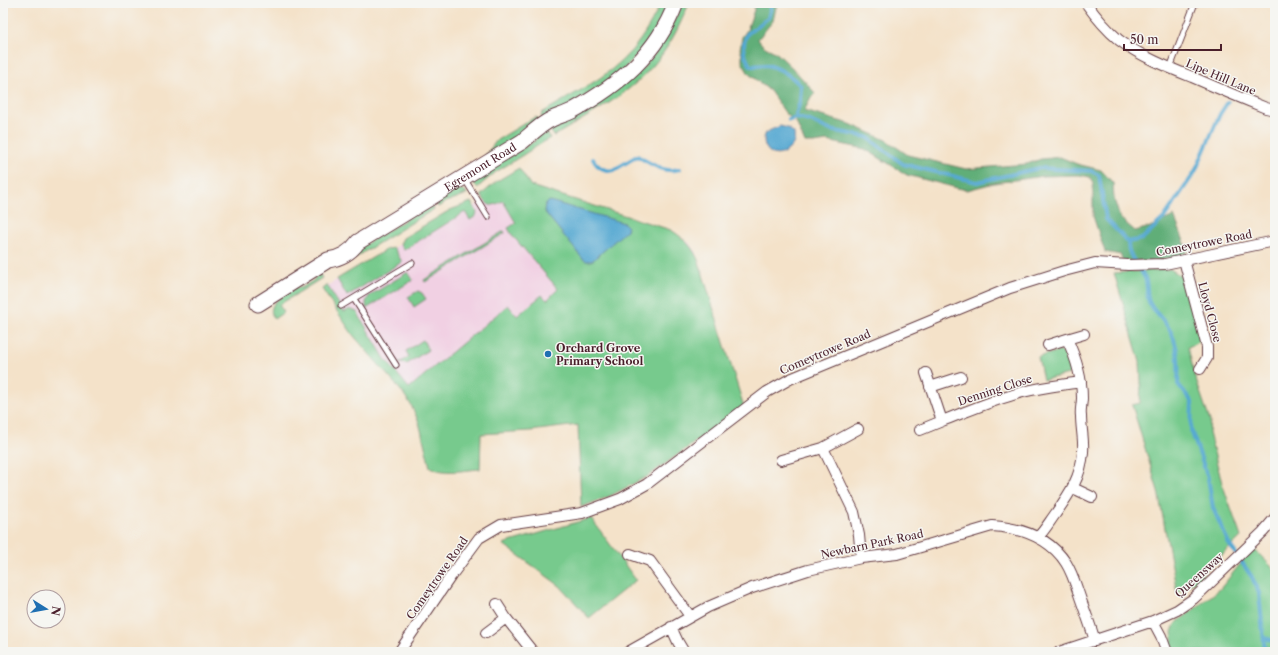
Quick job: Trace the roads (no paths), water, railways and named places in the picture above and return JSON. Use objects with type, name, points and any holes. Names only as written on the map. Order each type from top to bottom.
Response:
[{"type":"street","name":"Egremont Road","points":[[258,304],[328,260],[338,258],[345,254],[353,249],[358,242],[523,141],[536,129],[552,119],[571,112],[617,82],[636,67],[646,55],[661,34],[676,3]]},
{"type":"street","name":"Lipe Hill Lane","points":[[1086,3],[1105,27],[1119,40],[1136,51],[1170,68],[1266,108],[1275,110]]},
{"type":"street","name":"Comeytrowe Road","points":[[399,652],[479,538],[501,525],[582,513],[620,499],[647,484],[762,397],[790,379],[1010,288],[1095,262],[1128,266],[1165,264],[1275,241]]},
{"type":"street","name":"Lloyd Close","points":[[1184,260],[1207,347],[1207,358],[1200,369]]},
{"type":"street","points":[[1048,345],[1084,334]]},
{"type":"street","points":[[1038,537],[1073,488],[1080,470],[1083,453],[1081,382],[1076,361],[1067,339]]},
{"type":"street","points":[[926,373],[942,421]]},
{"type":"street","name":"Denning Close","points":[[930,387],[961,377]]},
{"type":"street","name":"Denning Close","points":[[920,430],[994,401],[1022,392],[1055,385],[1081,382]]},
{"type":"street","points":[[781,460],[823,448],[858,429]]},
{"type":"street","points":[[823,448],[854,512],[859,534],[861,558]]},
{"type":"street","points":[[1073,488],[1092,497]]},
{"type":"street","name":"Queensway","points":[[1059,652],[1153,621],[1177,610],[1193,599],[1275,518]]},
{"type":"street","name":"Newbarn Park Road","points":[[628,652],[690,616],[724,599],[757,587],[808,570],[861,558],[897,554],[992,526],[1006,526],[1022,530],[1038,537],[1049,545],[1066,564],[1095,641]]},
{"type":"street","points":[[630,554],[650,561],[690,616]]},
{"type":"street","points":[[498,604],[506,618],[533,652]]},
{"type":"street","points":[[486,633],[506,618]]},
{"type":"street","points":[[1153,621],[1167,652]]},
{"type":"street","points":[[671,627],[684,652]]},
{"type":"lane","points":[[1170,68],[1195,3]]},
{"type":"lane","points":[[464,178],[488,217]]},
{"type":"lane","points":[[341,306],[412,263]]},
{"type":"lane","points":[[354,299],[396,365]]},
{"type":"water","points":[[780,126],[788,128],[794,133],[794,141],[793,145],[788,150],[777,155],[768,151],[764,142],[764,137],[767,132]]},
{"type":"water","points":[[550,201],[624,223],[628,227],[627,230],[592,261],[586,261],[544,211],[545,204]]},
{"type":"waterway","points":[[769,3],[771,7],[768,18],[747,34],[744,43],[744,53],[750,66],[771,66],[781,70],[801,86],[800,101],[796,115],[797,118],[810,121],[830,130],[867,137],[903,164],[977,182],[1040,168],[1091,171],[1099,175],[1106,219],[1128,242],[1129,252],[1145,278],[1149,302],[1172,334],[1178,362],[1178,384],[1192,402],[1191,430],[1208,478],[1213,508],[1229,544],[1252,577],[1259,593],[1265,652]]},
{"type":"waterway","points":[[1128,242],[1142,239],[1164,218],[1195,172],[1220,114],[1228,102]]},
{"type":"waterway","points":[[789,120],[797,118]]},
{"type":"waterway","points":[[593,159],[599,167],[604,170],[614,170],[637,156],[652,165],[663,169],[679,169]]},
{"type":"waterway","points":[[1264,638],[1275,641]]},
{"type":"place","name":"Orchard Grove Primary School","points":[[548,354]]}]
